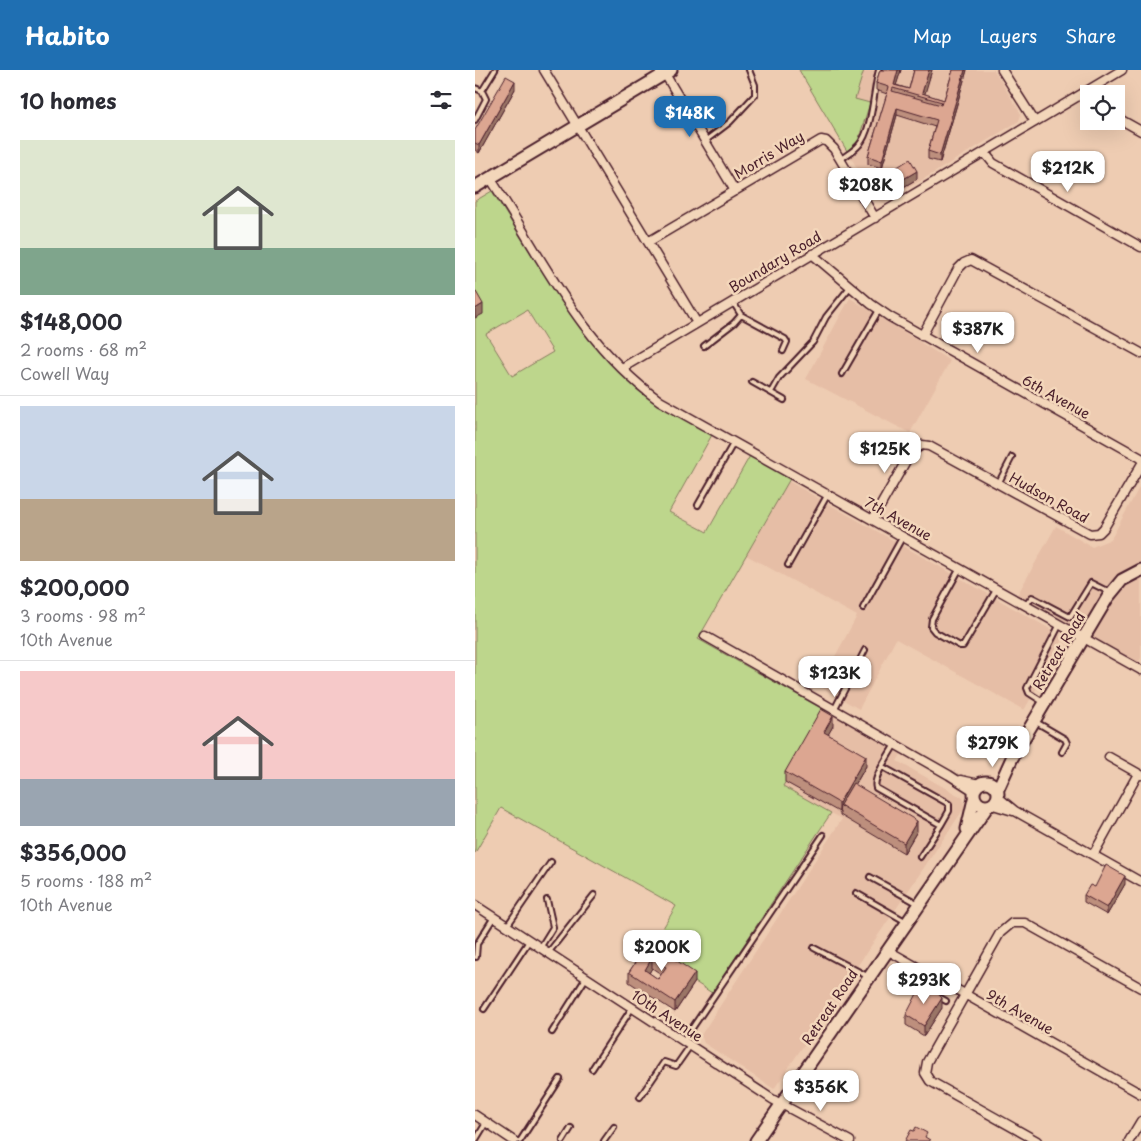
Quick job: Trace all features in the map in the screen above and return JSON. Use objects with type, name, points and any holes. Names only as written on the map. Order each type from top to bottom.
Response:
[{"type":"main road","points":[[475,187],[668,72]]},
{"type":"main road","name":"Retreat Road","points":[[756,1141],[963,840],[986,794],[1012,758],[1111,593],[1125,578],[1141,570]]},
{"type":"street","points":[[544,70],[697,323]]},
{"type":"street","points":[[1002,70],[1035,122]]},
{"type":"street","name":"Boundary Road","points":[[1102,85],[1122,70]]},
{"type":"street","points":[[668,72],[705,141],[735,191]]},
{"type":"street","name":"Boundary Road","points":[[622,368],[1035,122],[1080,100]]},
{"type":"street","points":[[1125,122],[1141,131]]},
{"type":"street","name":"Morris Way","points":[[647,242],[819,140],[826,141],[831,146],[875,218]]},
{"type":"street","points":[[984,152],[993,163],[1141,247]]},
{"type":"street","name":"7th Avenue","points":[[490,178],[563,299],[639,386],[660,401],[1141,670]]},
{"type":"street","name":"6th Avenue","points":[[812,254],[879,310],[1141,458]]},
{"type":"street","points":[[922,336],[958,269],[964,263],[971,260],[1141,353]]},
{"type":"street","name":"Hudson Road","points":[[873,519],[911,452],[916,447],[929,446],[1084,532],[1093,534],[1104,528],[1141,465]]},
{"type":"street","points":[[705,636],[1141,882]]},
{"type":"street","points":[[1093,855],[1140,775],[1109,757]]},
{"type":"street","name":"10th Avenue","points":[[475,905],[782,1104],[850,1141]]},
{"type":"street","points":[[1037,1141],[927,1077],[926,1065],[1003,928],[1016,922],[1029,924],[1141,988]]},
{"type":"street","name":"9th Avenue","points":[[887,950],[1141,1094]]},
{"type":"street","points":[[475,1115],[514,1141]]},
{"type":"street","points":[[1129,1141],[1141,1120]]},
{"type":"lane","points":[[482,91],[495,70]]},
{"type":"lane","points":[[705,141],[731,122],[755,96],[755,85],[749,70]]},
{"type":"lane","points":[[840,160],[855,149],[862,140],[872,109],[873,90],[879,70]]},
{"type":"lane","points":[[475,88],[482,91],[486,99],[475,120]]},
{"type":"lane","points":[[771,392],[779,378],[810,347],[826,317],[850,287]]},
{"type":"lane","points":[[733,302],[741,315],[785,339],[787,342],[783,351]]},
{"type":"lane","points":[[842,374],[879,310]]},
{"type":"lane","points":[[704,346],[736,322],[741,315]]},
{"type":"lane","points":[[751,382],[784,400]]},
{"type":"lane","points":[[698,506],[733,442]]},
{"type":"lane","points":[[998,484],[1012,457]]},
{"type":"lane","points":[[788,565],[828,494]]},
{"type":"lane","points":[[863,608],[903,536]]},
{"type":"lane","points":[[961,568],[932,619],[931,627],[935,632],[963,646],[997,589]]},
{"type":"lane","points":[[1026,605],[1032,597],[1070,617],[1091,584],[1111,593]]},
{"type":"lane","points":[[1045,703],[1029,693],[1027,688],[1060,624]]},
{"type":"lane","points":[[834,710],[865,650]]},
{"type":"lane","points":[[1034,721],[1065,739],[1067,743],[1062,752]]},
{"type":"lane","points":[[895,744],[874,783],[876,788],[941,825]]},
{"type":"lane","points":[[883,767],[949,804],[949,811],[920,857]]},
{"type":"lane","points":[[640,1097],[663,1062],[676,1066],[687,1044],[823,835]]},
{"type":"lane","points":[[507,926],[551,862]]},
{"type":"lane","points":[[870,877],[919,904]]},
{"type":"lane","points":[[856,893],[907,922]]},
{"type":"lane","points":[[549,953],[594,895]]},
{"type":"lane","points":[[541,948],[553,927],[547,900]]},
{"type":"lane","points":[[476,957],[477,944],[494,917]]},
{"type":"lane","points":[[484,1009],[529,941]]},
{"type":"lane","points":[[814,948],[869,977]]},
{"type":"lane","points":[[931,975],[925,988],[946,1001]]},
{"type":"lane","points":[[552,1032],[587,978]]},
{"type":"lane","points":[[592,1069],[632,1008]]},
{"type":"lane","points":[[520,1141],[560,1079]]},
{"type":"lane","points":[[475,1141],[486,1122]]},
{"type":"lane","points":[[604,1141],[613,1127]]},
{"type":"lane","points":[[563,1141],[571,1128]]},
{"type":"shaded area","points":[[799,70],[994,70],[1021,114],[1019,121],[884,203],[876,200]]},
{"type":"shaded area","points":[[850,298],[950,361],[910,433],[806,379]]},
{"type":"shaded area","points":[[788,481],[1059,634],[1062,645],[1024,710],[896,639],[859,709],[819,686],[857,616],[746,555]]},
{"type":"shaded area","points":[[1141,484],[1141,658],[1136,667],[1015,599],[1056,526],[1092,547],[1111,539]]},
{"type":"shaded area","points":[[826,711],[902,753],[897,761],[963,798],[965,807],[774,1089],[704,1043],[701,1035],[842,819],[783,786]]},
{"type":"green space","points":[[799,70],[864,70],[855,99],[870,103],[858,141],[847,151]]},
{"type":"green space","points":[[492,191],[539,267],[573,315],[611,360],[651,395],[713,433],[669,512],[707,532],[751,454],[791,477],[698,639],[826,711],[783,786],[831,813],[712,993],[649,952],[676,906],[501,808],[475,853],[475,201]],"holes":[[[527,310],[553,352],[512,376],[486,334]]]},
{"type":"building","points":[[880,70],[898,70],[894,85],[909,89],[914,70],[929,70],[922,93],[944,100],[953,70],[965,70],[940,155],[928,151],[937,120],[897,108],[882,161],[868,156],[889,87],[876,83]],"holes":[[[893,88],[942,102],[941,105],[892,91]]]},
{"type":"building","points":[[506,76],[515,81],[479,145],[475,143],[475,130]]},
{"type":"building","points":[[910,159],[917,171],[895,184],[888,173]]},
{"type":"building","points":[[475,290],[483,304],[475,309]]},
{"type":"building","points":[[821,709],[833,716],[824,732],[866,756],[839,803],[785,772]]},
{"type":"building","points":[[853,783],[917,821],[904,843],[840,805]]},
{"type":"building","points":[[1106,865],[1125,876],[1107,908],[1084,895],[1090,885],[1095,887]]},
{"type":"building","points":[[649,942],[695,973],[675,1002],[629,972]],"holes":[[[652,958],[666,967],[658,979],[645,970]]]},
{"type":"building","points":[[921,986],[935,990],[942,998],[924,1026],[906,1015]]},
{"type":"building","points":[[916,1127],[927,1133],[925,1137],[930,1141],[905,1141],[911,1130],[914,1131]]}]
